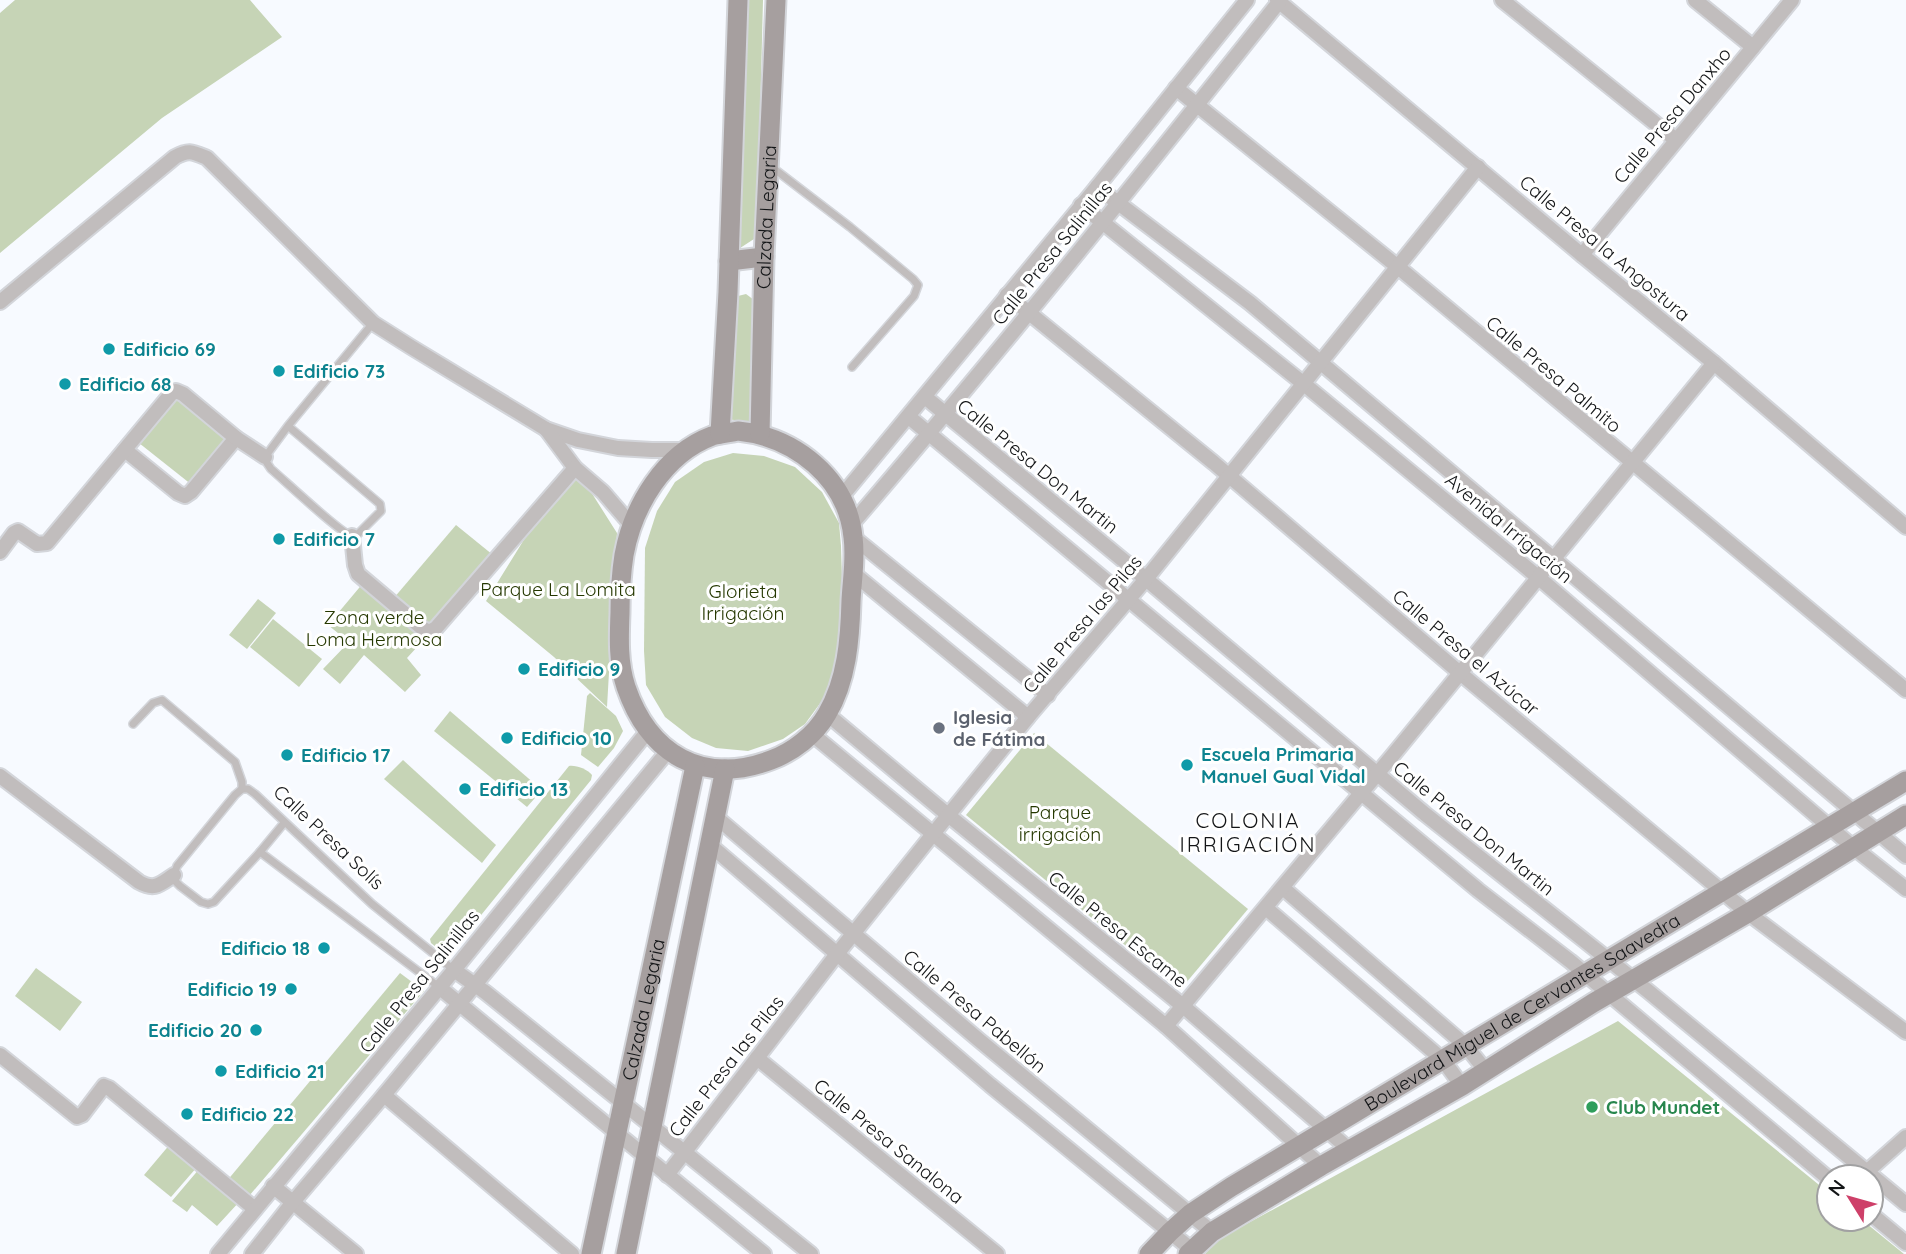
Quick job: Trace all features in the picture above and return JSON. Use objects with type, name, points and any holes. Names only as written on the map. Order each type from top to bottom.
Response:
[{"type":"main road","name":"Calzada Legaria","points":[[720,434],[738,0]]},
{"type":"main road","name":"Calzada Legaria","points":[[760,434],[764,257],[776,0]]},
{"type":"main road","points":[[729,261],[764,257]]},
{"type":"main road","points":[[738,431],[760,434],[791,446],[806,457],[827,476],[842,496],[848,511],[852,531],[853,573],[846,661],[827,714],[811,734],[788,751],[758,765],[725,769],[695,765],[668,751],[648,731],[630,698],[620,654],[624,554],[637,515],[651,488],[685,450],[720,434],[738,431]]},
{"type":"main road","name":"Calzada Legaria","points":[[591,1254],[695,765]]},
{"type":"main road","name":"Calzada Legaria","points":[[626,1254],[725,769]]},
{"type":"main road","name":"Boulevard Miguel de Cervantes Saavedra","points":[[1149,1254],[1190,1214],[1906,781]]},
{"type":"main road","name":"Boulevard Miguel de Cervantes Saavedra","points":[[1190,1252],[1212,1232],[1462,1086],[1906,816]]},
{"type":"street","name":"Calle Presa Salinillas","points":[[842,496],[1247,0]]},
{"type":"street","points":[[1502,0],[1676,140]]},
{"type":"street","points":[[1695,0],[1753,47]]},
{"type":"street","name":"Calle Presa Danxho","points":[[1581,255],[1792,0]]},
{"type":"street","name":"Calle Presa Salinillas","points":[[852,531],[1278,1]]},
{"type":"street","name":"Calle Presa la Angostura","points":[[1278,1],[1714,363],[1906,527]]},
{"type":"street","name":"Calle Presa Palmito","points":[[1176,88],[1398,267],[1906,690]]},
{"type":"street","points":[[0,302],[175,157],[184,152],[194,152],[207,158],[373,323],[546,429],[578,440],[618,447],[685,450]]},
{"type":"street","name":"Calle Presa las Pilas","points":[[667,1175],[853,933],[1028,717],[1146,579],[1478,167]]},
{"type":"street","name":"Avenida Irrigación","points":[[1097,187],[1250,303],[1906,856]]},
{"type":"street","name":"Avenida Irrigación","points":[[1082,205],[1539,578],[1853,847],[1906,889]]},
{"type":"street","name":"Calle Presa el Azúcar","points":[[1007,295],[1230,476],[1460,673],[1748,913],[1906,1032]]},
{"type":"street","points":[[1166,1026],[1283,888],[1714,363]]},
{"type":"street","points":[[0,552],[18,531],[37,544],[47,543],[176,391],[265,457]]},
{"type":"street","name":"Calle Presa Don Martin","points":[[925,397],[1146,579],[1376,774],[1634,980],[1850,1163]]},
{"type":"street","points":[[909,417],[1478,890],[1586,974],[1815,1167]]},
{"type":"street","points":[[546,429],[575,468],[603,492],[633,527]]},
{"type":"street","points":[[125,450],[185,496],[236,438]]},
{"type":"street","points":[[352,536],[358,574],[429,632],[436,628],[575,468]]},
{"type":"street","points":[[852,531],[1048,695]]},
{"type":"street","points":[[853,573],[1028,717]]},
{"type":"street","name":"Calle Presa Escame","points":[[827,714],[1183,1006],[1350,1150]]},
{"type":"street","name":"Calle Presa Salinillas","points":[[218,1254],[648,731]]},
{"type":"street","points":[[811,734],[1166,1026],[1321,1166]]},
{"type":"street","points":[[252,1254],[668,751]]},
{"type":"street","points":[[0,776],[139,882],[148,887],[156,887],[174,875]]},
{"type":"street","name":"Calle Presa Pabellón","points":[[716,817],[979,1040],[1212,1232]]},
{"type":"street","points":[[710,845],[990,1086],[1170,1231],[1190,1252]]},
{"type":"street","points":[[1283,888],[1466,1046],[1486,1071]]},
{"type":"street","points":[[1266,908],[1443,1060],[1462,1086]]},
{"type":"street","name":"Calle Presa Solís","points":[[454,970],[811,1254]]},
{"type":"street","points":[[439,987],[764,1254]]},
{"type":"street","points":[[0,1055],[77,1117],[82,1115],[104,1086],[109,1088],[255,1209]]},
{"type":"street","name":"Calle Presa Sanalona","points":[[757,1058],[997,1254]]},
{"type":"street","points":[[384,1095],[572,1254]]},
{"type":"street","points":[[1877,1163],[1906,1137]]},
{"type":"street","points":[[273,1186],[356,1254]]},
{"type":"street","name":"Calle Presa Don Martin","points":[[1885,1190],[1906,1204]]},
{"type":"street","points":[[1885,1226],[1906,1243]]},
{"type":"lane","points":[[768,164],[850,227],[918,285],[914,296],[852,367]]},
{"type":"lane","points":[[288,426],[380,503],[381,511],[358,535],[352,536],[325,516],[271,469],[265,457],[288,426],[373,323]]},
{"type":"lane","points":[[133,724],[153,702],[162,700],[234,762],[242,789]]},
{"type":"lane","name":"Calle Presa Solís","points":[[174,875],[177,866],[242,789],[248,789],[372,904],[454,970]]},
{"type":"lane","points":[[174,875],[176,882],[201,902],[214,902],[284,823]]},
{"type":"lane","points":[[260,852],[439,987]]},
{"type":"green space","points":[[15,0],[250,0],[282,37],[162,118],[0,253],[0,13]]},
{"type":"green space","points":[[749,0],[763,0],[757,237],[731,254]]},
{"type":"green space","points":[[746,294],[754,300],[753,422],[725,419],[730,298]]},
{"type":"green space","points":[[176,397],[229,440],[192,485],[139,443]]},
{"type":"green space","name":"Glorieta Irrigación","points":[[733,453],[764,456],[795,467],[822,492],[839,523],[841,546],[843,612],[836,672],[824,698],[805,724],[783,739],[748,751],[716,748],[692,738],[665,717],[646,685],[644,651],[645,548],[657,511],[675,482],[704,462]]},
{"type":"green space","name":"Parque La Lomita","points":[[572,462],[617,533],[607,707],[554,657],[486,601]]},
{"type":"green space","points":[[456,525],[493,555],[430,629],[393,599]]},
{"type":"green space","name":"Zona verde Loma Hermosa","points":[[364,582],[428,635],[407,658],[421,675],[405,692],[364,655],[340,684],[323,669],[349,642],[328,625]]},
{"type":"green space","points":[[258,599],[276,613],[247,649],[229,635]]},
{"type":"green space","points":[[273,619],[322,659],[299,687],[250,647]]},
{"type":"green space","points":[[590,693],[616,716],[623,731],[614,748],[598,767],[581,755],[587,696]]},
{"type":"green space","points":[[450,711],[542,790],[527,807],[434,731]]},
{"type":"green space","name":"Parque irrigación","points":[[1034,733],[1248,909],[1180,990],[966,815]]},
{"type":"green space","points":[[403,760],[496,845],[482,863],[384,779]]},
{"type":"green space","points":[[569,766],[587,771],[592,775],[591,780],[446,955],[431,943],[430,939]]},
{"type":"green space","points":[[36,968],[82,1002],[60,1031],[15,996]]},
{"type":"green space","points":[[400,973],[424,991],[249,1196],[226,1182]]},
{"type":"green space","name":"Club Mundet","points":[[1618,1021],[1815,1182],[1815,1233],[1878,1233],[1904,1254],[1205,1254],[1219,1239]]},
{"type":"green space","points":[[171,1143],[197,1167],[171,1197],[144,1175]]},
{"type":"green space","points":[[200,1168],[240,1201],[217,1226],[192,1205],[187,1212],[172,1201]]},
{"type":"place","name":"Edificio 69","points":[[109,349]]},
{"type":"place","name":"Edificio 73","points":[[279,371]]},
{"type":"place","name":"Edificio 68","points":[[65,384]]},
{"type":"place","name":"Edificio 7","points":[[279,539]]},
{"type":"place","name":"Edificio 9","points":[[524,669]]},
{"type":"place","name":"Iglesia de Fátima","points":[[939,728]]},
{"type":"place","name":"Edificio 10","points":[[507,738]]},
{"type":"place","name":"Edificio 17","points":[[287,755]]},
{"type":"place","name":"Escuela Primaria Manuel Gual Vidal","points":[[1187,765]]},
{"type":"place","name":"Edificio 13","points":[[465,789]]},
{"type":"place","name":"Edificio 18","points":[[324,948]]},
{"type":"place","name":"Edificio 19","points":[[291,989]]},
{"type":"place","name":"Edificio 20","points":[[256,1030]]},
{"type":"place","name":"Edificio 21","points":[[221,1071]]},
{"type":"place","name":"Club Mundet","points":[[1592,1107]]},
{"type":"place","name":"Edificio 22","points":[[187,1114]]},
{"type":"district","name":"COLONIA IRRIGACIÓN","points":[[1248,833]]}]
